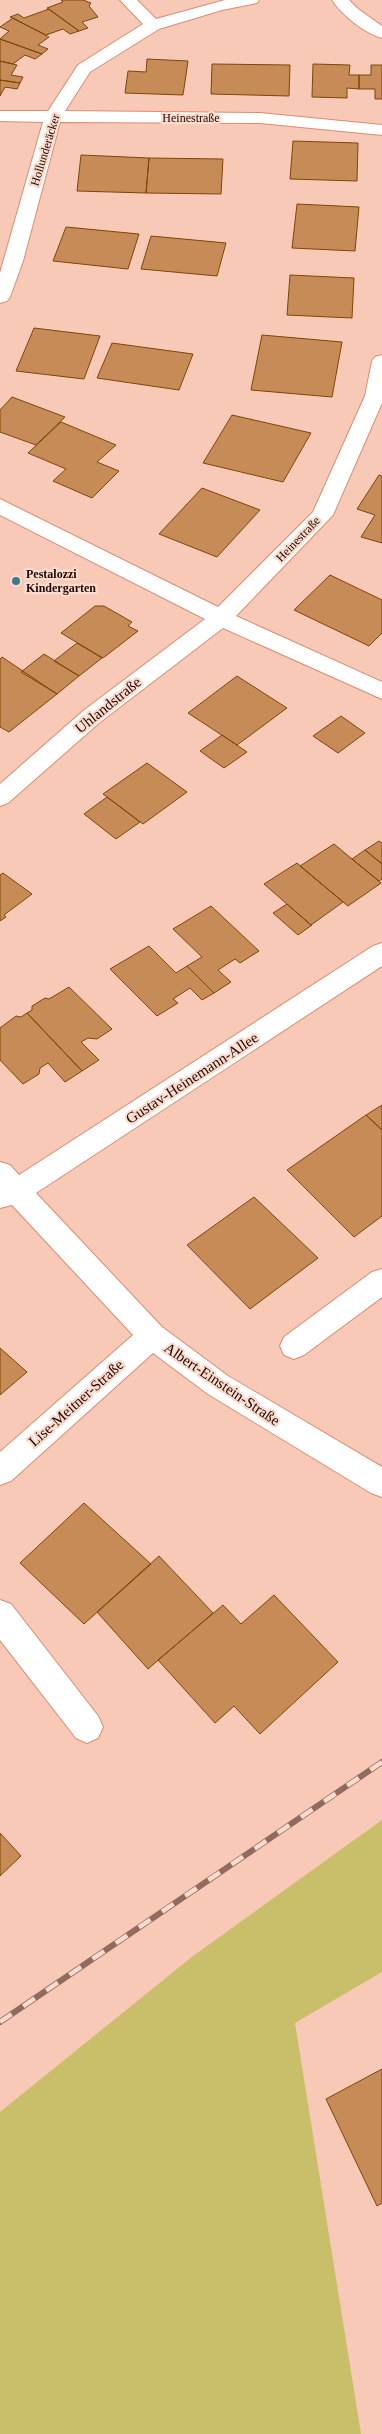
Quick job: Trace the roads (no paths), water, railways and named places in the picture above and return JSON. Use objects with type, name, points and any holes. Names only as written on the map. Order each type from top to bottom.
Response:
[{"type":"street","points":[[128,0],[153,25]]},
{"type":"street","name":"Hollunderäcker","points":[[0,297],[14,261],[52,117],[84,69],[153,25],[220,6],[251,0]]},
{"type":"street","points":[[340,0],[352,13],[382,33]]},
{"type":"street","name":"Heinestraße","points":[[0,116],[260,118],[382,130]]},
{"type":"street","name":"Heinestraße","points":[[221,618],[322,515],[375,396],[382,361]]},
{"type":"street","points":[[0,506],[221,618],[382,691]]},
{"type":"street","name":"Uhlandstraße","points":[[0,797],[92,717],[221,618]]},
{"type":"street","name":"Gustav-Heinemann-Allee","points":[[6,1187],[382,953]]},
{"type":"street","name":"Albert-Einstein-Straße","points":[[6,1187],[152,1336],[218,1385],[382,1483]]},
{"type":"street","points":[[294,1346],[382,1281]]},
{"type":"street","name":"Lise-Meitner-Straße","points":[[0,1471],[152,1336]]},
{"type":"street","points":[[0,1615],[86,1727]]},
{"type":"railway","points":[[0,2022],[382,1762]]},
{"type":"place","name":"Pestalozzi Kindergarten","points":[[16,581]]}]
